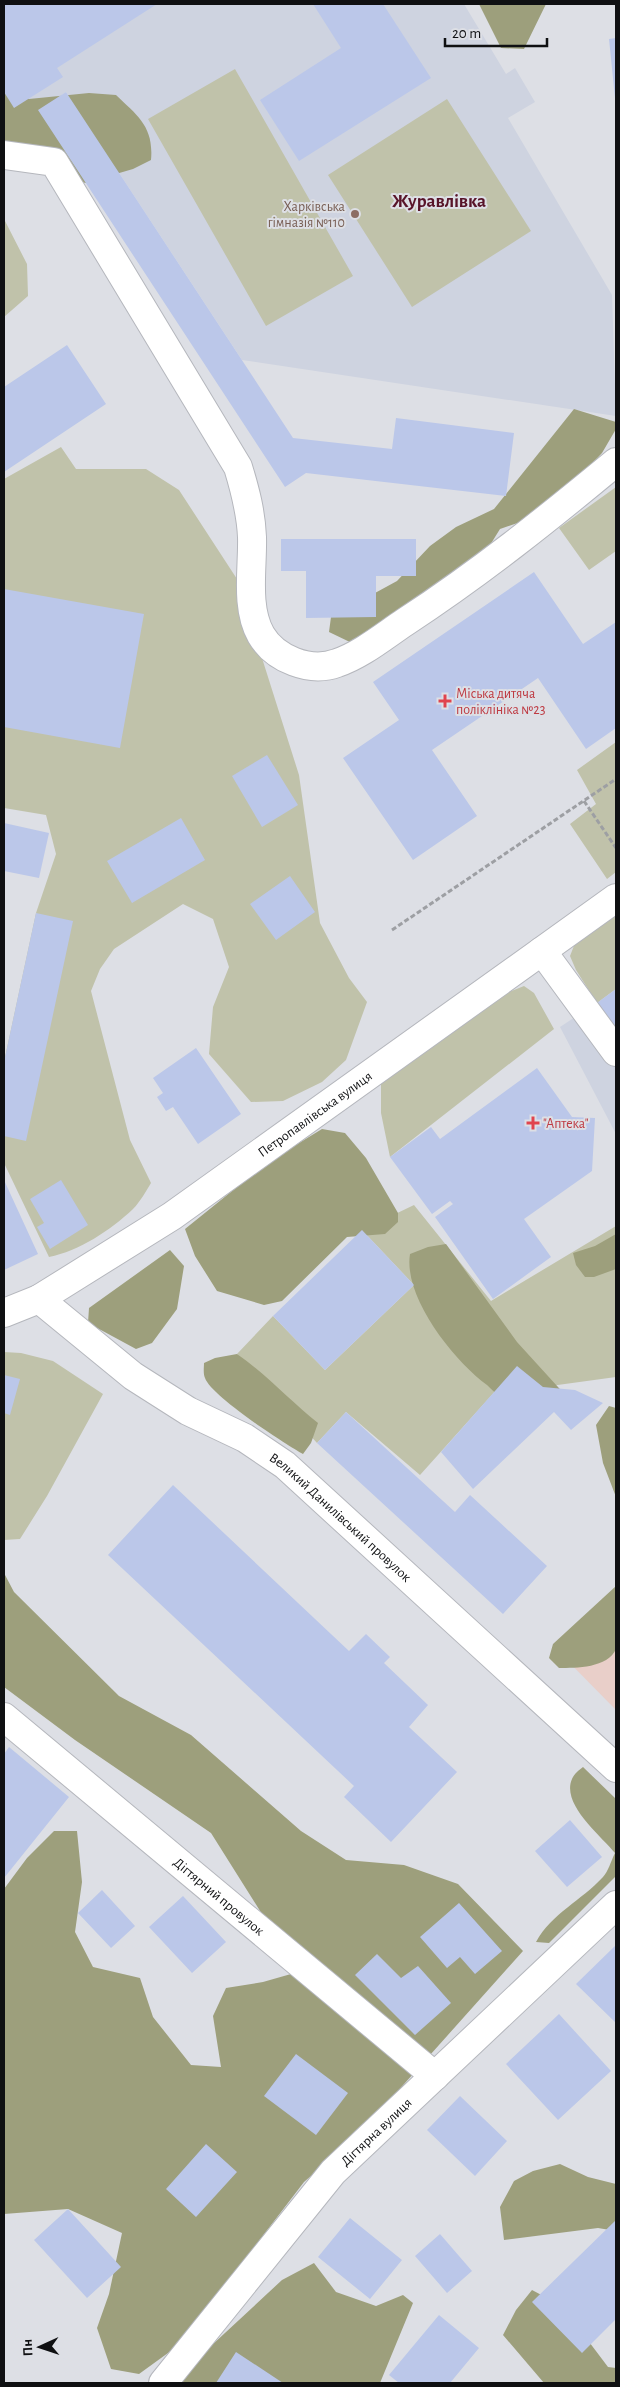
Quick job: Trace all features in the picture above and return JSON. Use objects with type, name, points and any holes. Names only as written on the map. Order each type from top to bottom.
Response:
[{"type":"street","points":[[4,156],[54,162],[238,467],[249,510],[254,614],[261,635],[275,651],[294,662],[315,667],[336,664],[356,654],[471,578],[515,545],[616,462]]},
{"type":"street","name":"Петропавлівська вулиця","points":[[4,1313],[39,1299],[172,1216],[616,898]]},
{"type":"street","points":[[542,951],[616,1052]]},
{"type":"street","name":"Великий Данилівський провулок","points":[[39,1299],[133,1376],[188,1412],[245,1438],[285,1465],[616,1768]]},
{"type":"street","name":"Дігтярний провулок","points":[[4,1717],[435,2076]]},
{"type":"street","name":"Дігтярна вулиця","points":[[163,2383],[333,2172],[616,1904]]},
{"type":"path","points":[[392,930],[616,779]]},
{"type":"path","points":[[584,801],[616,848]]},
{"type":"shaded area","name":"Харківська гімназія №110","points":[[4,4],[464,4],[506,74],[515,68],[535,102],[508,118],[612,295],[616,416],[242,360],[66,92],[7,132],[4,127]]},
{"type":"shaded area","points":[[616,990],[616,1134],[560,1027]]},
{"type":"shaded area","points":[[616,1594],[616,1710],[557,1650]]},
{"type":"green space","points":[[479,4],[546,4],[524,49],[501,48]]},
{"type":"green space","points":[[235,69],[353,276],[266,326],[148,119]]},
{"type":"green space","points":[[4,87],[29,99],[89,93],[116,95],[138,116],[147,130],[150,139],[151,160],[133,169],[85,183],[55,165],[4,147]]},
{"type":"green space","points":[[447,99],[531,231],[412,307],[328,175]]},
{"type":"green space","points":[[4,219],[27,264],[28,296],[4,317]]},
{"type":"green space","points":[[574,409],[616,422],[616,429],[602,453],[564,493],[532,518],[500,529],[482,558],[354,644],[329,632],[331,617],[397,581],[430,546],[456,527],[494,509]]},
{"type":"green space","points":[[61,447],[76,469],[146,469],[179,490],[237,579],[299,775],[320,923],[349,978],[367,1002],[346,1060],[322,1082],[283,1101],[251,1102],[209,1054],[213,1007],[229,967],[213,919],[183,904],[114,949],[100,969],[91,991],[130,1140],[151,1183],[136,1206],[115,1225],[83,1245],[49,1257],[4,1163],[4,1062],[36,913],[56,854],[46,815],[4,808],[4,479]]},
{"type":"green space","points":[[616,487],[616,551],[589,570],[559,528]]},
{"type":"green space","points":[[616,742],[616,872],[607,879],[570,824],[596,804],[577,770]]},
{"type":"green space","points":[[616,910],[616,989],[597,1003],[576,970],[570,956],[577,938]]},
{"type":"green space","points":[[524,986],[534,993],[554,1029],[390,1157],[381,1113],[381,1082],[509,992]]},
{"type":"green space","points":[[322,1129],[345,1133],[366,1158],[398,1213],[398,1222],[385,1234],[347,1237],[282,1301],[264,1305],[217,1291],[195,1256],[185,1229],[268,1162]]},
{"type":"green space","points":[[414,1205],[491,1301],[616,1226],[616,1377],[543,1387],[517,1367],[420,1475],[346,1412],[317,1443],[237,1354],[273,1316],[325,1370],[414,1285],[362,1230]]},
{"type":"green space","points":[[616,1234],[616,1269],[594,1277],[585,1277],[576,1265],[573,1253],[595,1246]]},
{"type":"green space","points":[[446,1244],[517,1342],[568,1398],[525,1399],[502,1397],[474,1374],[446,1344],[433,1327],[414,1289],[410,1271],[410,1254],[428,1247]]},
{"type":"green space","points":[[170,1250],[184,1266],[177,1309],[152,1343],[136,1349],[88,1323],[89,1308]]},
{"type":"green space","points":[[4,1352],[21,1353],[53,1361],[103,1394],[47,1496],[20,1539],[4,1540]]},
{"type":"green space","points":[[237,1354],[318,1423],[311,1443],[303,1454],[250,1419],[210,1386],[204,1376],[204,1363],[215,1358]]},
{"type":"green space","points":[[609,1406],[616,1408],[616,1497],[603,1463],[596,1425]]},
{"type":"green space","points":[[4,1573],[14,1592],[119,1696],[191,1735],[301,1831],[346,1860],[404,1865],[458,1884],[523,1951],[363,2130],[304,2182],[179,2345],[139,2374],[111,2369],[97,2328],[109,2294],[122,2233],[68,2209],[4,2214],[4,1889],[27,1858],[54,1831],[77,1831],[82,1882],[75,1932],[93,1967],[140,1978],[153,2017],[191,2065],[221,2067],[213,2016],[226,1988],[263,1982],[291,1974],[267,1922],[211,1833],[75,1740],[4,1687]]},
{"type":"green space","points":[[616,1586],[618,1637],[616,1649],[612,1655],[606,1660],[591,1666],[559,1668],[549,1658],[553,1644]]},
{"type":"green space","points":[[583,1767],[616,1799],[616,1876],[549,1943],[536,1942],[558,1915],[603,1877],[615,1853],[584,1819],[572,1799],[570,1789],[572,1779]]},
{"type":"green space","points":[[560,2164],[588,2177],[616,2184],[616,2231],[598,2228],[504,2240],[500,2207],[514,2181],[533,2171]]},
{"type":"green space","points":[[314,2263],[336,2292],[376,2306],[403,2295],[413,2303],[380,2383],[171,2383],[282,2280]]},
{"type":"green space","points":[[532,2290],[562,2306],[608,2367],[616,2368],[616,2383],[544,2383],[503,2335],[516,2310]]},
{"type":"building","points":[[4,4],[157,4],[57,68],[63,77],[14,108],[4,92]]},
{"type":"building","points":[[313,4],[383,4],[431,78],[299,161],[260,100],[341,48]]},
{"type":"building","points":[[616,38],[616,98],[615,98],[609,39]]},
{"type":"building","points":[[66,92],[293,438],[392,449],[396,418],[514,433],[506,496],[306,473],[285,487],[38,110]]},
{"type":"building","points":[[67,345],[106,404],[4,472],[4,387]]},
{"type":"building","points":[[281,539],[416,539],[416,576],[376,576],[376,617],[306,618],[306,571],[281,571]]},
{"type":"building","name":"Міська дитяча поліклініка №23","points":[[534,572],[583,644],[616,622],[616,728],[586,749],[538,678],[432,750],[477,816],[413,860],[343,758],[399,720],[373,682]]},
{"type":"building","points":[[4,589],[144,614],[120,748],[4,727]]},
{"type":"building","points":[[267,755],[298,805],[262,827],[232,776]]},
{"type":"building","points":[[181,818],[205,860],[132,903],[107,861]]},
{"type":"building","points":[[4,823],[49,833],[39,878],[4,871]]},
{"type":"building","points":[[290,876],[315,912],[276,940],[250,904]]},
{"type":"building","points":[[36,913],[73,921],[26,1141],[4,1136],[4,1062]]},
{"type":"building","points":[[616,989],[616,1031],[597,1003]]},
{"type":"building","points":[[196,1048],[241,1114],[198,1144],[173,1107],[166,1111],[157,1097],[163,1093],[153,1078]]},
{"type":"building","points":[[537,1068],[572,1117],[595,1118],[592,1171],[524,1219],[551,1257],[493,1299],[435,1217],[453,1204],[450,1201],[432,1214],[390,1157],[431,1127],[440,1139]]},
{"type":"building","points":[[4,1180],[38,1254],[4,1270]]},
{"type":"building","points":[[61,1180],[88,1225],[50,1249],[37,1227],[44,1223],[30,1199]]},
{"type":"building","points":[[362,1230],[414,1285],[325,1370],[273,1316]]},
{"type":"building","points":[[517,1366],[543,1387],[575,1390],[603,1403],[571,1430],[554,1412],[473,1489],[441,1452]]},
{"type":"building","points":[[4,1375],[20,1379],[10,1415],[4,1413]]},
{"type":"building","points":[[346,1412],[455,1512],[470,1495],[547,1566],[503,1614],[317,1443]]},
{"type":"building","points":[[173,1485],[349,1651],[366,1634],[390,1657],[384,1663],[428,1705],[409,1727],[457,1772],[391,1842],[344,1797],[354,1786],[108,1555]]},
{"type":"building","points":[[9,1747],[69,1797],[4,1878],[4,1754]]},
{"type":"building","points":[[570,1820],[602,1857],[567,1887],[535,1851]]},
{"type":"building","points":[[102,1890],[135,1926],[111,1948],[78,1913]]},
{"type":"building","points":[[183,1896],[226,1942],[192,1973],[149,1927]]},
{"type":"building","points":[[459,1903],[502,1951],[475,1974],[460,1957],[447,1968],[420,1937]]},
{"type":"building","points":[[616,1945],[616,2023],[576,1984]]},
{"type":"building","points":[[377,1954],[401,1978],[418,1966],[451,2003],[415,2035],[355,1975]]},
{"type":"building","points":[[559,2014],[611,2071],[558,2120],[506,2064]]},
{"type":"building","points":[[296,2054],[348,2093],[316,2135],[264,2096]]},
{"type":"building","points":[[460,2096],[507,2141],[475,2176],[427,2130]]},
{"type":"building","points":[[206,2144],[237,2172],[196,2217],[166,2189]]},
{"type":"building","points":[[68,2209],[121,2267],[87,2298],[34,2240]]},
{"type":"building","points":[[350,2218],[402,2260],[370,2299],[318,2257]]},
{"type":"building","points":[[616,2220],[616,2319],[582,2353],[532,2302]]},
{"type":"building","points":[[440,2234],[472,2271],[447,2293],[415,2256]]},
{"type":"building","points":[[439,2315],[479,2348],[450,2383],[399,2383],[389,2375]]},
{"type":"building","points":[[236,2352],[283,2383],[216,2383]]},
{"type":"place","name":"Харківська гімназія №110","points":[[355,214]]},
{"type":"place","name":"Міська дитяча поліклініка №23","points":[[445,701]]},
{"type":"place","name":"\"Аптека\"","points":[[533,1123]]},
{"type":"district","name":"Журавлівка","points":[[439,200]]}]
